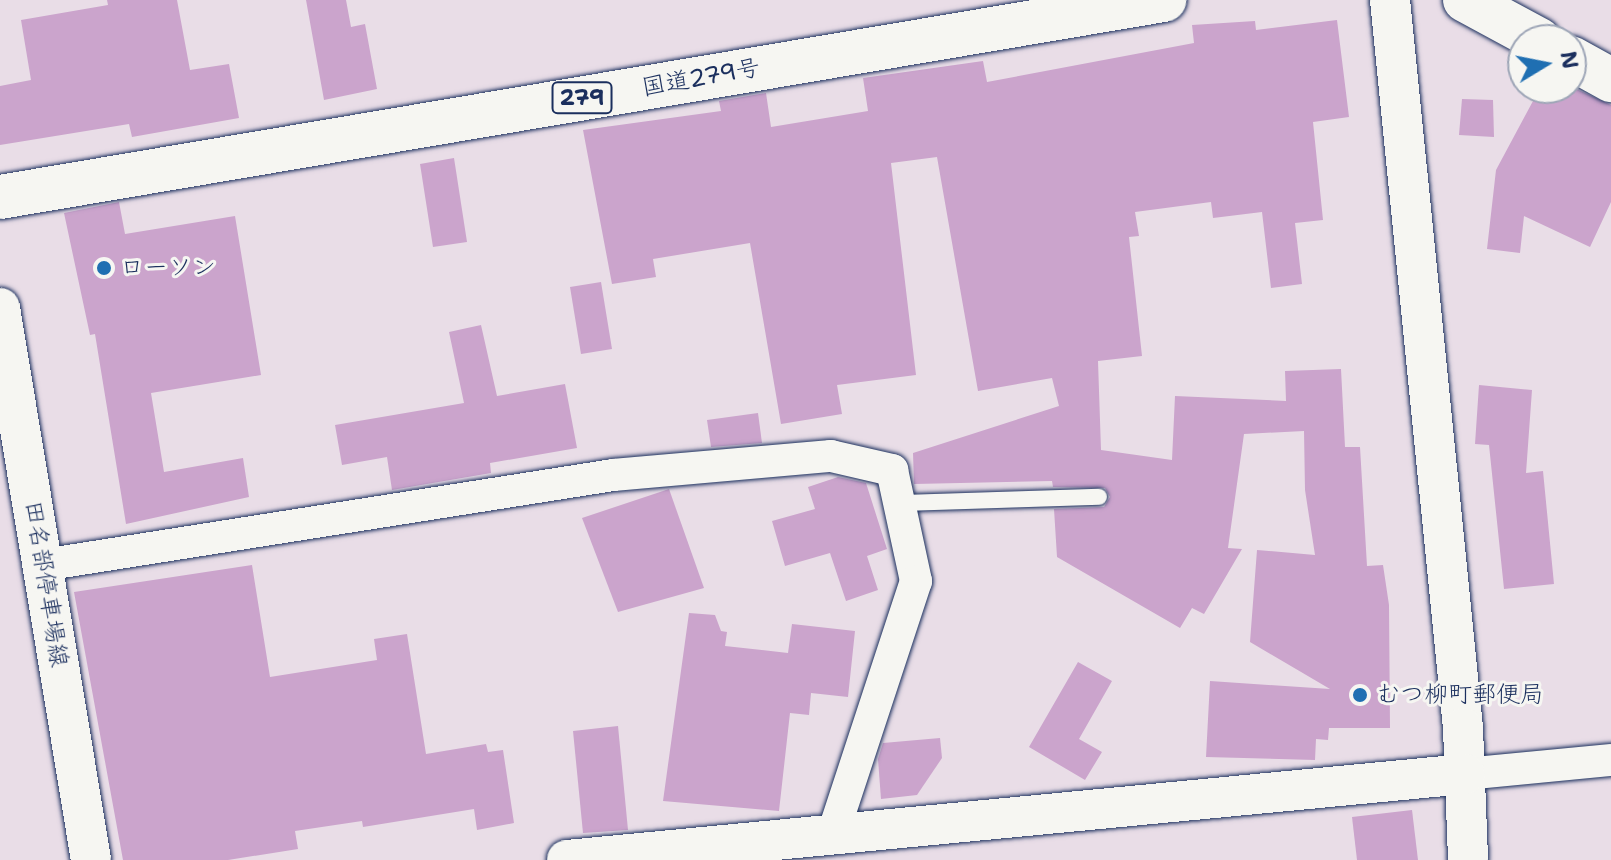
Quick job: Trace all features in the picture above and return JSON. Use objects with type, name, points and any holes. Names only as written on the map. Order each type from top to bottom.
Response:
[{"type":"highway","name":"国道279号","points":[[0,197],[1164,0]]},
{"type":"highway","points":[[1465,0],[1509,24]]},
{"type":"highway","points":[[1587,67],[1611,80]]},
{"type":"street","points":[[1390,0],[1465,774],[1468,860]]},
{"type":"street","name":"田名部停車場線","points":[[0,308],[91,860]]},
{"type":"street","points":[[43,565],[613,475],[831,456],[892,470],[903,503],[916,581],[833,833]]},
{"type":"street","points":[[567,860],[1611,760]]},
{"type":"lane","points":[[903,503],[1099,497]]},
{"type":"building","points":[[107,0],[177,0],[190,70],[229,64],[239,118],[132,137],[129,124],[0,145],[0,86],[31,80],[21,20],[108,5]]},
{"type":"building","points":[[306,0],[346,0],[351,27],[365,24],[377,89],[324,100]]},
{"type":"building","points":[[1337,20],[1349,117],[1313,122],[1323,220],[1295,223],[1302,284],[1271,288],[1262,212],[1213,218],[1211,202],[1135,212],[1139,236],[1129,237],[1142,356],[1098,361],[1101,450],[1172,460],[1175,396],[1286,401],[1285,371],[1341,369],[1345,447],[1360,447],[1367,566],[1383,565],[1389,605],[1390,728],[1329,728],[1328,740],[1316,739],[1315,760],[1206,757],[1210,681],[1330,689],[1250,642],[1257,550],[1315,555],[1305,490],[1304,431],[1244,434],[1228,548],[1242,549],[1204,614],[1192,608],[1180,628],[1057,557],[1054,509],[1104,507],[1110,497],[1105,488],[1053,487],[1052,481],[914,484],[913,453],[1059,406],[1052,378],[978,391],[937,157],[891,163],[916,375],[837,385],[842,414],[781,424],[750,243],[653,259],[656,277],[612,284],[583,130],[721,111],[719,101],[766,93],[771,127],[868,111],[863,78],[983,61],[987,82],[1194,43],[1192,25],[1255,21],[1256,30]]},
{"type":"building","points":[[1587,94],[1611,105],[1611,202],[1590,247],[1524,216],[1520,253],[1487,249],[1496,170],[1531,104],[1587,104]]},
{"type":"building","points":[[1462,99],[1493,100],[1494,137],[1459,135]]},
{"type":"building","points":[[454,158],[467,242],[433,247],[420,164]]},
{"type":"building","points":[[119,202],[125,234],[235,216],[261,375],[151,393],[164,472],[243,458],[249,497],[126,524],[95,334],[90,335],[64,213]]},
{"type":"building","points":[[601,282],[612,349],[581,354],[570,287]]},
{"type":"building","points":[[481,325],[497,396],[565,384],[577,448],[490,463],[491,473],[392,490],[387,457],[342,465],[335,425],[464,403],[449,332]]},
{"type":"building","points":[[1479,385],[1532,390],[1526,473],[1543,471],[1554,584],[1504,589],[1489,445],[1475,444]]},
{"type":"building","points":[[758,413],[762,443],[711,447],[707,420]]},
{"type":"building","points":[[838,477],[866,483],[887,549],[867,556],[878,590],[846,601],[830,553],[785,566],[772,521],[815,509],[808,487]]},
{"type":"building","points":[[669,489],[704,588],[618,612],[582,518]]},
{"type":"building","points":[[252,565],[270,677],[377,660],[374,639],[407,634],[426,754],[486,744],[488,752],[503,750],[514,823],[477,830],[474,809],[363,827],[362,821],[295,831],[298,849],[228,860],[123,860],[74,592]]},
{"type":"building","points":[[689,613],[715,615],[721,631],[727,632],[725,646],[788,653],[792,624],[855,631],[848,697],[811,693],[809,715],[790,713],[779,811],[663,801]]},
{"type":"building","points":[[1078,662],[1112,681],[1079,739],[1102,752],[1085,780],[1029,747]]},
{"type":"building","points":[[618,726],[628,830],[583,833],[573,731]]},
{"type":"building","points":[[940,738],[942,758],[917,795],[881,799],[878,759],[883,743]]},
{"type":"building","points":[[1412,810],[1418,860],[1357,860],[1352,817]]},
{"type":"place","name":"ローソン","points":[[104,268]]},
{"type":"place","name":"むつ柳町郵便局","points":[[1360,695]]}]
